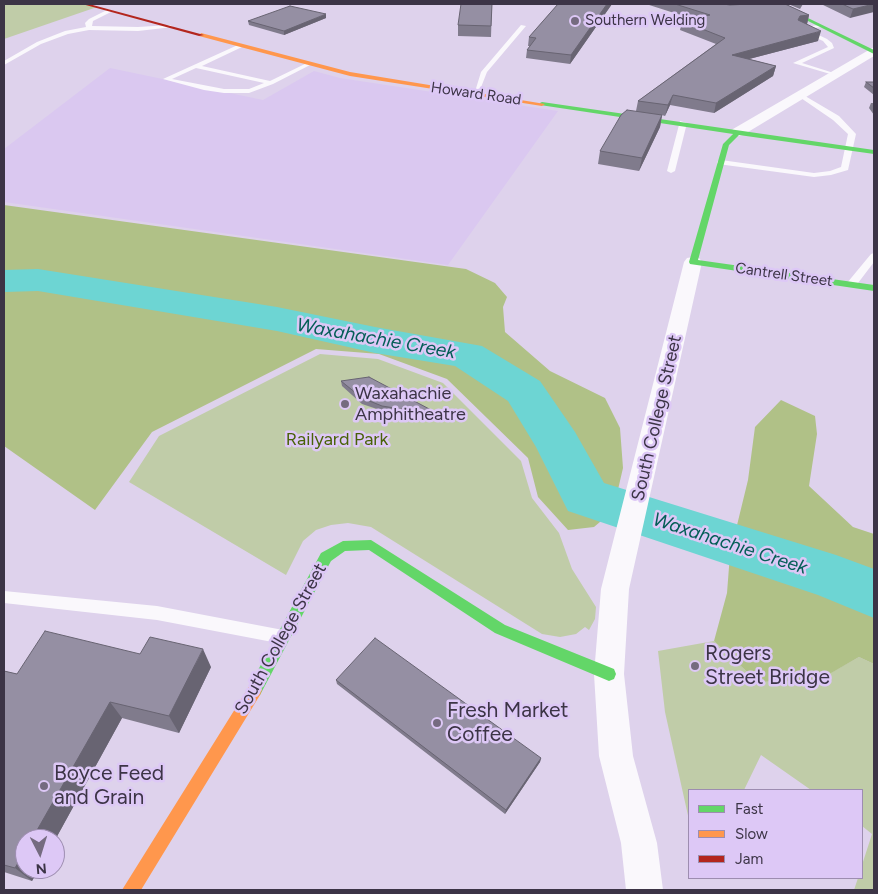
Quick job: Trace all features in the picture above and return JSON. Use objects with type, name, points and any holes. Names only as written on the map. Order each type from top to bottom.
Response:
[{"type":"main road","name":"Howard Road","points":[[84,4],[350,74],[874,152]]},
{"type":"main road","points":[[776,4],[874,51]]},
{"type":"main road","name":"South College Street","points":[[693,262],[726,144],[738,132]]},
{"type":"main road","name":"Cantrell Street","points":[[693,262],[874,288]]},
{"type":"main road","name":"South College Street","points":[[131,890],[259,684],[326,557],[344,546],[371,545],[500,630],[609,674]]},
{"type":"street","name":"South College Street","points":[[738,132],[874,51]]},
{"type":"street","name":"South College Street","points":[[609,674],[615,589],[655,430],[693,262]]},
{"type":"street","points":[[609,674],[616,756],[639,844],[644,890]]},
{"type":"lane","points":[[89,28],[88,23],[91,20],[109,10]]},
{"type":"lane","points":[[476,94],[484,72],[523,26]]},
{"type":"lane","points":[[820,26],[799,28],[825,40],[830,44],[831,48],[796,63],[835,75]]},
{"type":"lane","points":[[4,63],[48,39],[66,32],[89,28],[138,29],[170,27]]},
{"type":"lane","points":[[240,46],[166,78],[204,88],[238,92],[255,89],[271,83],[309,64]]},
{"type":"lane","points":[[195,66],[271,83]]},
{"type":"lane","points":[[721,162],[794,174],[831,174],[845,168],[852,134],[836,118],[800,95]]},
{"type":"lane","points":[[671,171],[683,123]]},
{"type":"lane","points":[[852,285],[874,256]]},
{"type":"lane","points":[[4,597],[157,613],[284,637]]},
{"type":"shaded area","points":[[110,68],[263,100],[314,71],[340,78],[558,111],[448,265],[4,202],[4,149]]},
{"type":"green space","points":[[4,4],[84,4],[97,7],[4,39]]},
{"type":"green space","points":[[4,205],[466,269],[495,283],[507,297],[503,307],[505,332],[550,371],[605,398],[620,428],[623,468],[613,511],[594,527],[568,530],[538,497],[528,458],[447,379],[379,354],[316,349],[152,432],[95,510],[4,446]]},
{"type":"green space","name":"Railyard Park","points":[[320,354],[378,359],[443,383],[521,461],[532,498],[559,533],[572,569],[596,607],[595,619],[589,630],[585,627],[576,634],[560,637],[542,634],[371,527],[348,523],[331,525],[316,530],[303,541],[286,575],[129,482],[159,436]]},
{"type":"green space","points":[[781,400],[815,416],[817,434],[809,486],[853,527],[874,534],[874,664],[859,657],[819,680],[758,682],[714,641],[727,593],[730,554],[748,480],[755,427]]},
{"type":"green space","points":[[714,641],[758,682],[818,680],[859,657],[874,664],[874,890],[854,890],[858,879],[863,879],[863,862],[872,834],[863,827],[863,789],[810,789],[761,755],[744,789],[688,789],[688,816],[665,712],[658,651]]},
{"type":"building","points":[[461,4],[492,4],[491,26],[458,25]]},
{"type":"building","points":[[558,4],[607,4],[571,55],[527,50],[536,38],[529,37]]},
{"type":"building","points":[[675,4],[785,4],[809,15],[800,16],[798,20],[821,31],[732,55],[776,66],[716,103],[673,95],[668,105],[638,101],[725,38],[682,21],[710,15]]},
{"type":"building","points":[[842,4],[874,4],[853,9]]},
{"type":"building","points":[[290,6],[326,14],[284,31],[248,21]]},
{"type":"building","points":[[866,82],[874,82],[874,88]]},
{"type":"building","points":[[627,110],[662,115],[642,158],[600,151],[621,115]]},
{"type":"building","points":[[369,377],[433,411],[432,414],[382,406],[362,398],[341,381]]},
{"type":"building","name":"Boyce Feed and Grain","points":[[45,631],[140,654],[150,637],[203,649],[169,716],[110,702],[38,829],[15,829],[15,868],[4,865],[4,671],[17,674]]},
{"type":"building","name":"Fresh Market Coffee","points":[[375,638],[541,758],[506,810],[336,680]]},
{"type":"waterway","name":"Waxahachie Creek","points":[[4,281],[38,280],[277,319],[375,340],[467,355],[524,391],[558,444],[586,497],[836,578],[874,594]]},
{"type":"traffic: fast","points":[[776,4],[874,52]]},
{"type":"traffic: fast","points":[[542,104],[874,152]]},
{"type":"traffic: fast","points":[[738,132],[726,144],[693,262],[874,288]]},
{"type":"traffic: fast","points":[[255,690],[326,557],[343,546],[371,545],[500,629],[609,674]]},
{"type":"traffic: slow","points":[[201,35],[350,74],[542,104]]},
{"type":"traffic: slow","points":[[131,890],[255,690]]},
{"type":"traffic: jam","points":[[84,4],[201,35]]},
{"type":"place","name":"Southern Welding","points":[[575,21]]},
{"type":"place","name":"Waxahachie Amphitheatre","points":[[345,404]]},
{"type":"place","name":"Rogers Street Bridge","points":[[695,666]]},
{"type":"place","name":"Fresh Market Coffee","points":[[437,723]]},
{"type":"place","name":"Boyce Feed and Grain","points":[[44,786]]}]
